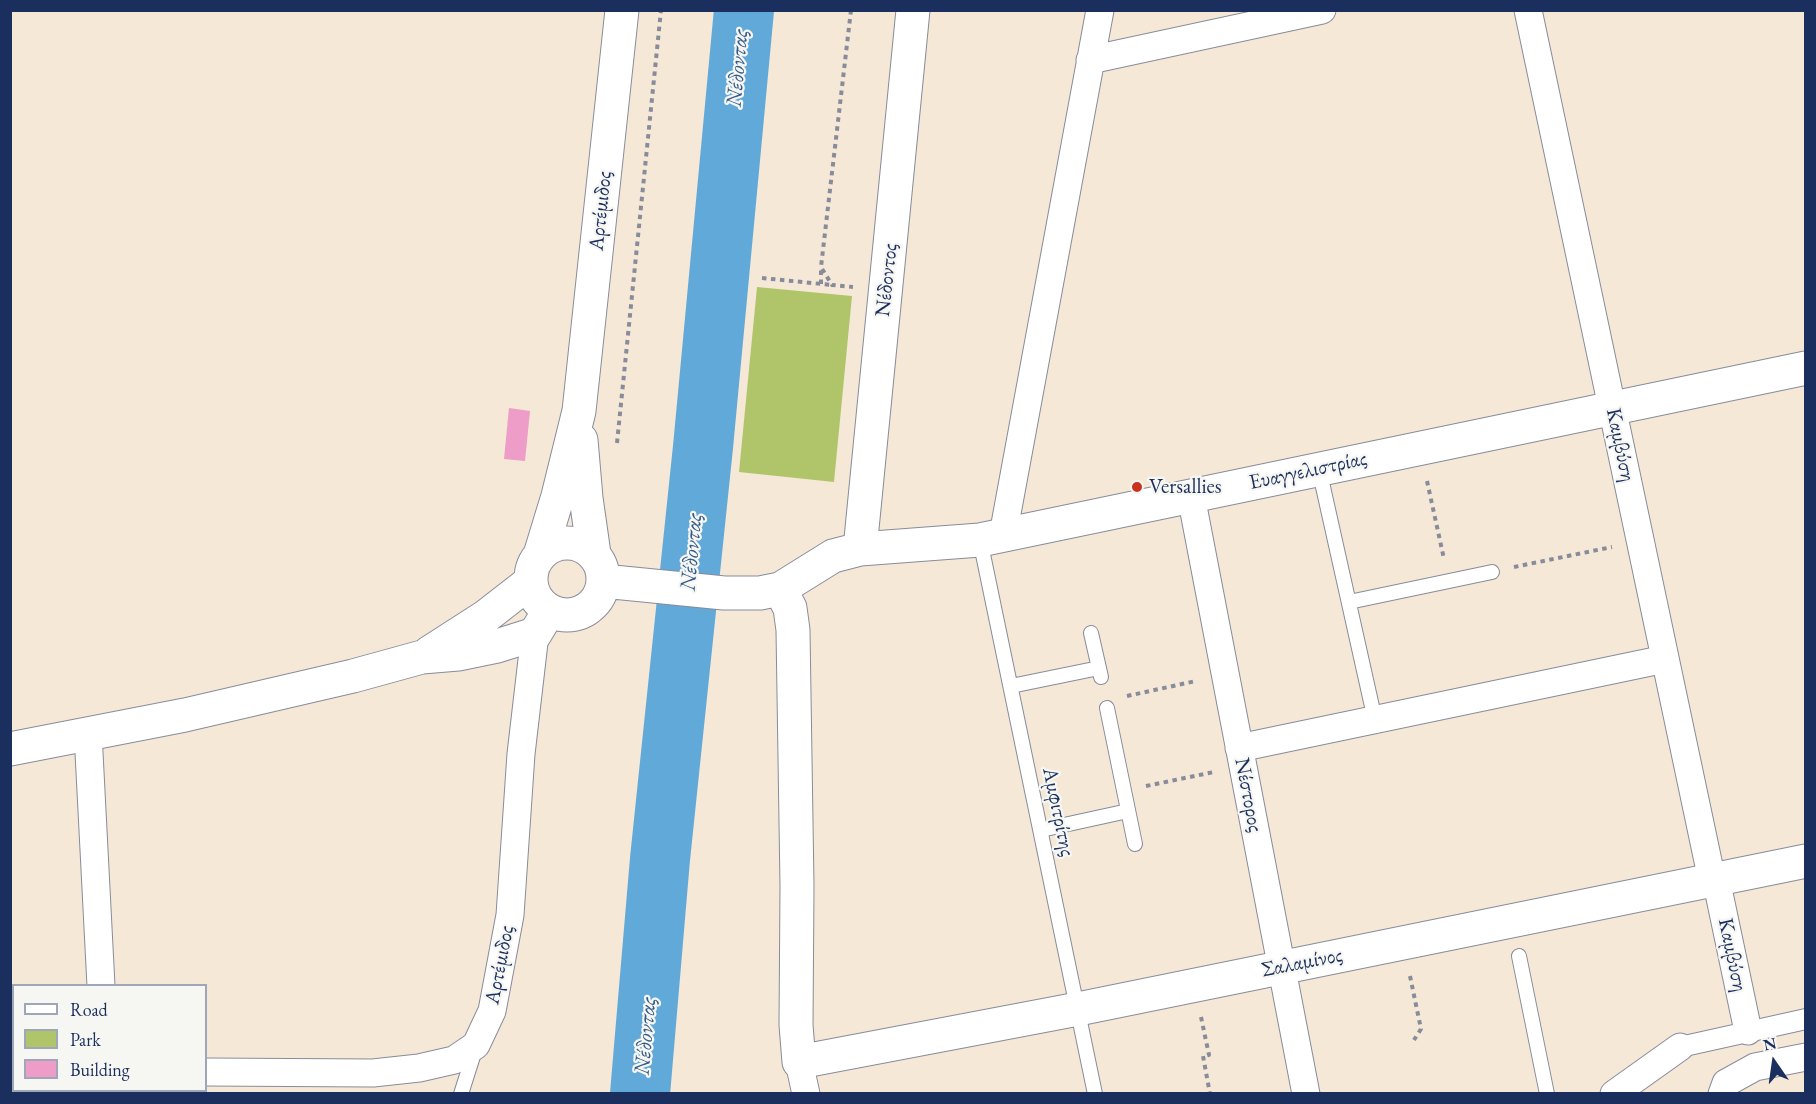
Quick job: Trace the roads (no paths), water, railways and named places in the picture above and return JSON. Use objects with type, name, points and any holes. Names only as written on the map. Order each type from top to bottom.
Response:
[{"type":"street","name":"Αρτέμιδος","points":[[535,568],[558,496],[579,411],[622,10]]},
{"type":"street","name":"Νέδοντος","points":[[860,549],[914,10]]},
{"type":"street","points":[[992,537],[1100,10]]},
{"type":"street","points":[[1090,60],[1322,10]]},
{"type":"street","name":"Καμβύση","points":[[1528,10],[1665,659],[1748,1031]]},
{"type":"street","name":"Ευαγγελιστρίας","points":[[598,568],[636,585],[724,593],[760,593],[780,589],[833,556],[860,549],[992,537],[1806,368]]},
{"type":"street","name":"Αρτέμιδος","points":[[579,411],[586,498],[598,568]]},
{"type":"street","name":"Νέστορος","points":[[1191,496],[1306,1094]]},
{"type":"street","points":[[10,749],[185,715],[353,676],[422,657],[458,654],[488,648],[542,622],[561,615],[585,612],[601,594],[598,568],[581,546],[567,543],[552,546],[535,568],[485,617],[422,657]]},
{"type":"street","points":[[535,568],[533,594],[540,604],[542,622]]},
{"type":"street","points":[[780,589],[790,608],[793,630],[797,886],[796,1025],[799,1062],[806,1094]]},
{"type":"street","name":"Αρτέμιδος","points":[[476,1045],[492,1011],[510,915],[521,754],[542,622]]},
{"type":"street","points":[[1241,757],[1375,720],[1665,659]]},
{"type":"street","points":[[88,733],[101,984]]},
{"type":"street","name":"Σαλαμίνος","points":[[799,1062],[1078,1009],[1806,861]]},
{"type":"street","points":[[1614,1094],[1680,1047],[1806,1019]]},
{"type":"street","points":[[207,1072],[373,1073],[418,1068],[454,1060],[476,1045]]},
{"type":"street","points":[[1722,1094],[1726,1083],[1755,1067],[1806,1057]]},
{"type":"lane","points":[[1319,469],[1375,720]]},
{"type":"lane","name":"Αμφιτρίτης","points":[[992,537],[1011,686],[1095,1094]]},
{"type":"lane","points":[[1349,602],[1492,572]]},
{"type":"lane","points":[[1011,686],[1100,672],[1091,633]]},
{"type":"lane","points":[[1112,704],[1124,791],[1135,844]]},
{"type":"lane","points":[[1041,830],[1128,811]]},
{"type":"lane","points":[[1519,956],[1547,1094]]},
{"type":"lane","points":[[461,1094],[476,1045]]},
{"type":"waterway","name":"Νέδoντας","points":[[640,1094],[660,859],[703,447],[744,10]]},
{"type":"place","name":"Versallies","points":[[1137,487]]}]
